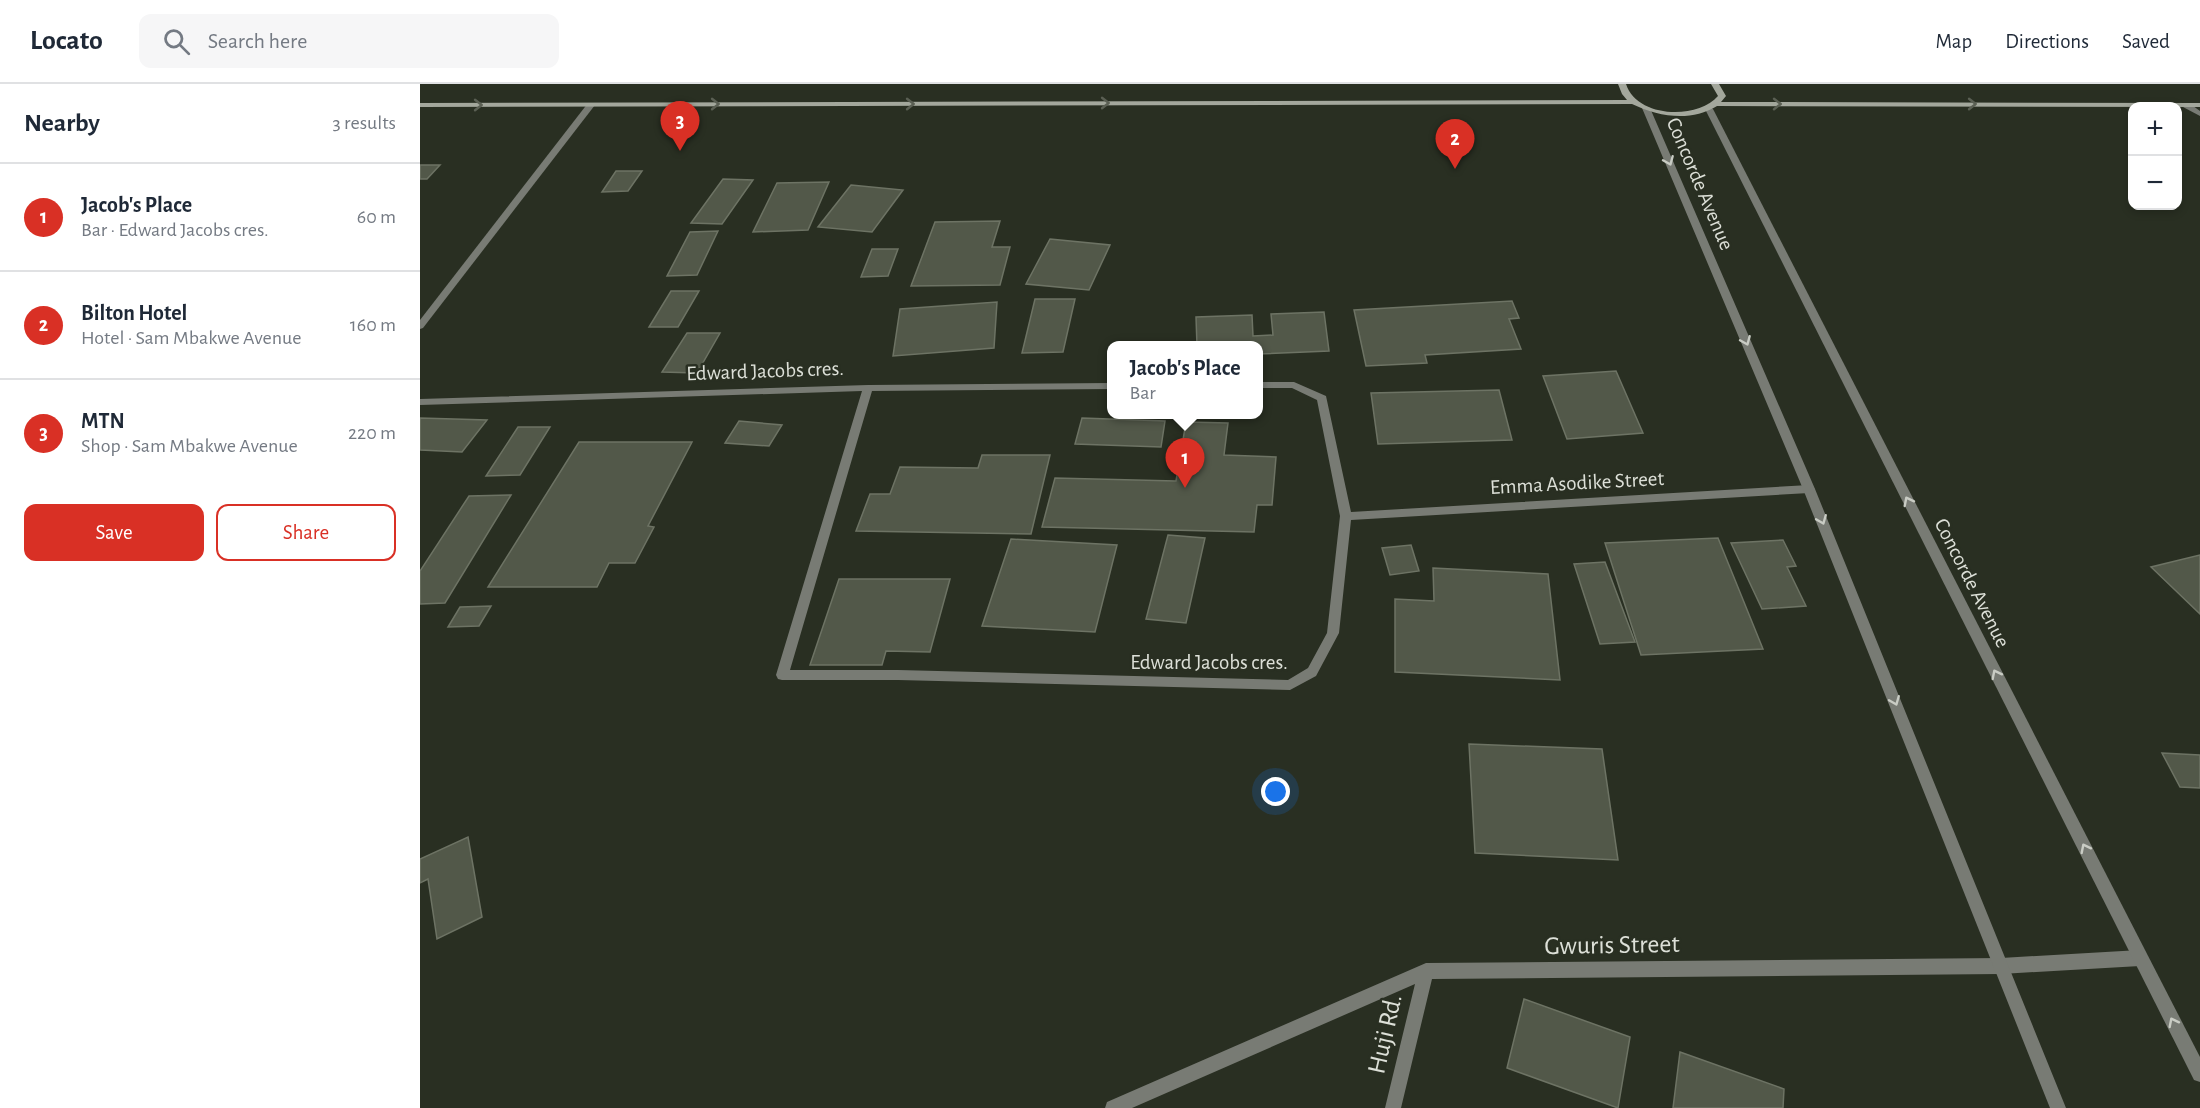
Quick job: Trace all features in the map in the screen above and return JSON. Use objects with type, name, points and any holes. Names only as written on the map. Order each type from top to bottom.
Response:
[{"type":"main road","points":[[1622,84],[1621,88],[1634,102],[1646,108],[1679,114],[1714,107],[2200,105]]},
{"type":"main road","points":[[1714,107],[1722,96],[1715,84]]},
{"type":"main road","points":[[420,105],[1634,102]]},
{"type":"street","points":[[420,326],[591,105]]},
{"type":"street","points":[[2186,105],[2200,114]]},
{"type":"street","name":"Concorde Avenue","points":[[1714,107],[2200,1074]]},
{"type":"street","name":"Concorde Avenue","points":[[1646,108],[1809,489],[2058,1108]]},
{"type":"street","name":"Edward Jacobs cres.","points":[[867,388],[782,675],[898,675],[1290,685],[1312,672],[1333,633],[1346,516],[1322,398],[1294,385],[1263,385]]},
{"type":"street","name":"Edward Jacobs cres.","points":[[420,402],[867,388],[1107,386]]},
{"type":"street","name":"Emma Asodike Street","points":[[1346,516],[1809,489]]},
{"type":"street","name":"Gwuris Street","points":[[1113,1108],[1426,971],[2001,966],[2140,957]]},
{"type":"street","name":"Huji Rd.","points":[[1393,1108],[1426,971]]},
{"type":"building","points":[[420,165],[440,165],[427,179],[420,179]]},
{"type":"building","points":[[616,171],[642,171],[628,191],[602,192]]},
{"type":"building","points":[[723,179],[753,180],[722,224],[691,223]]},
{"type":"building","points":[[829,182],[808,230],[753,232],[777,183]]},
{"type":"building","points":[[851,185],[903,190],[872,232],[818,227]]},
{"type":"building","points":[[1000,221],[992,247],[1010,247],[1000,285],[911,286],[935,222]]},
{"type":"building","points":[[718,231],[697,275],[667,276],[690,232]]},
{"type":"building","points":[[1050,239],[1110,245],[1089,290],[1026,284]]},
{"type":"building","points":[[872,249],[898,249],[888,276],[861,277]]},
{"type":"building","points":[[671,291],[699,291],[678,327],[649,327]]},
{"type":"building","points":[[1035,299],[1075,299],[1063,352],[1022,353]]},
{"type":"building","points":[[1512,301],[1519,318],[1509,319],[1521,349],[1425,355],[1427,363],[1366,366],[1354,310]]},
{"type":"building","points":[[997,302],[994,348],[893,356],[900,309]]},
{"type":"building","points":[[1324,312],[1329,351],[1263,354],[1263,341],[1197,341],[1196,317],[1252,315],[1253,336],[1273,335],[1271,314]]},
{"type":"building","points":[[687,333],[720,333],[697,373],[662,372]]},
{"type":"building","points":[[1616,371],[1643,433],[1567,439],[1543,376]]},
{"type":"building","points":[[1499,390],[1512,440],[1378,444],[1371,393]]},
{"type":"building","points":[[420,418],[487,420],[462,452],[420,450]]},
{"type":"building","points":[[1082,418],[1165,421],[1161,447],[1075,444]]},
{"type":"building","points":[[739,421],[782,425],[769,446],[725,443]]},
{"type":"building","points":[[1186,422],[1228,423],[1224,455],[1276,457],[1272,505],[1257,505],[1254,532],[1042,527],[1055,478],[1176,481]]},
{"type":"building","points":[[518,427],[550,427],[520,475],[486,476]]},
{"type":"building","points":[[579,442],[692,442],[648,526],[654,527],[635,563],[609,563],[597,587],[488,587]]},
{"type":"building","points":[[982,455],[1050,455],[1031,534],[856,531],[870,494],[890,494],[900,467],[978,468]]},
{"type":"building","points":[[511,495],[445,603],[420,604],[420,571],[469,496]]},
{"type":"building","points":[[1168,535],[1205,538],[1186,623],[1146,619]]},
{"type":"building","points":[[1718,538],[1763,649],[1641,655],[1605,543]]},
{"type":"building","points":[[1011,539],[1117,545],[1095,632],[982,626]]},
{"type":"building","points":[[1783,540],[1796,566],[1787,567],[1806,606],[1762,609],[1731,543]]},
{"type":"building","points":[[1411,545],[1419,571],[1390,575],[1382,548]]},
{"type":"building","points":[[2200,555],[2200,614],[2151,567]]},
{"type":"building","points":[[1605,562],[1635,642],[1600,644],[1574,564]]},
{"type":"building","points":[[1433,568],[1548,574],[1560,680],[1395,672],[1395,599],[1434,601]]},
{"type":"building","points":[[839,579],[950,579],[930,652],[886,651],[882,665],[810,665]]},
{"type":"building","points":[[491,606],[479,626],[448,627],[460,607]]},
{"type":"building","points":[[1469,744],[1602,749],[1618,860],[1475,853]]},
{"type":"building","points":[[2162,753],[2200,755],[2200,788],[2180,787]]},
{"type":"building","points":[[468,837],[482,917],[437,939],[428,879],[420,883],[420,859]]},
{"type":"building","points":[[1524,999],[1630,1037],[1618,1108],[1507,1068]]},
{"type":"building","points":[[1680,1052],[1784,1089],[1783,1108],[1673,1108]]},
{"type":"place","name":"MTN","points":[[680,151]]},
{"type":"place","name":"Bilton Hotel","points":[[1455,169]]},
{"type":"place","name":"Jacob's Place","points":[[1185,488]]}]
